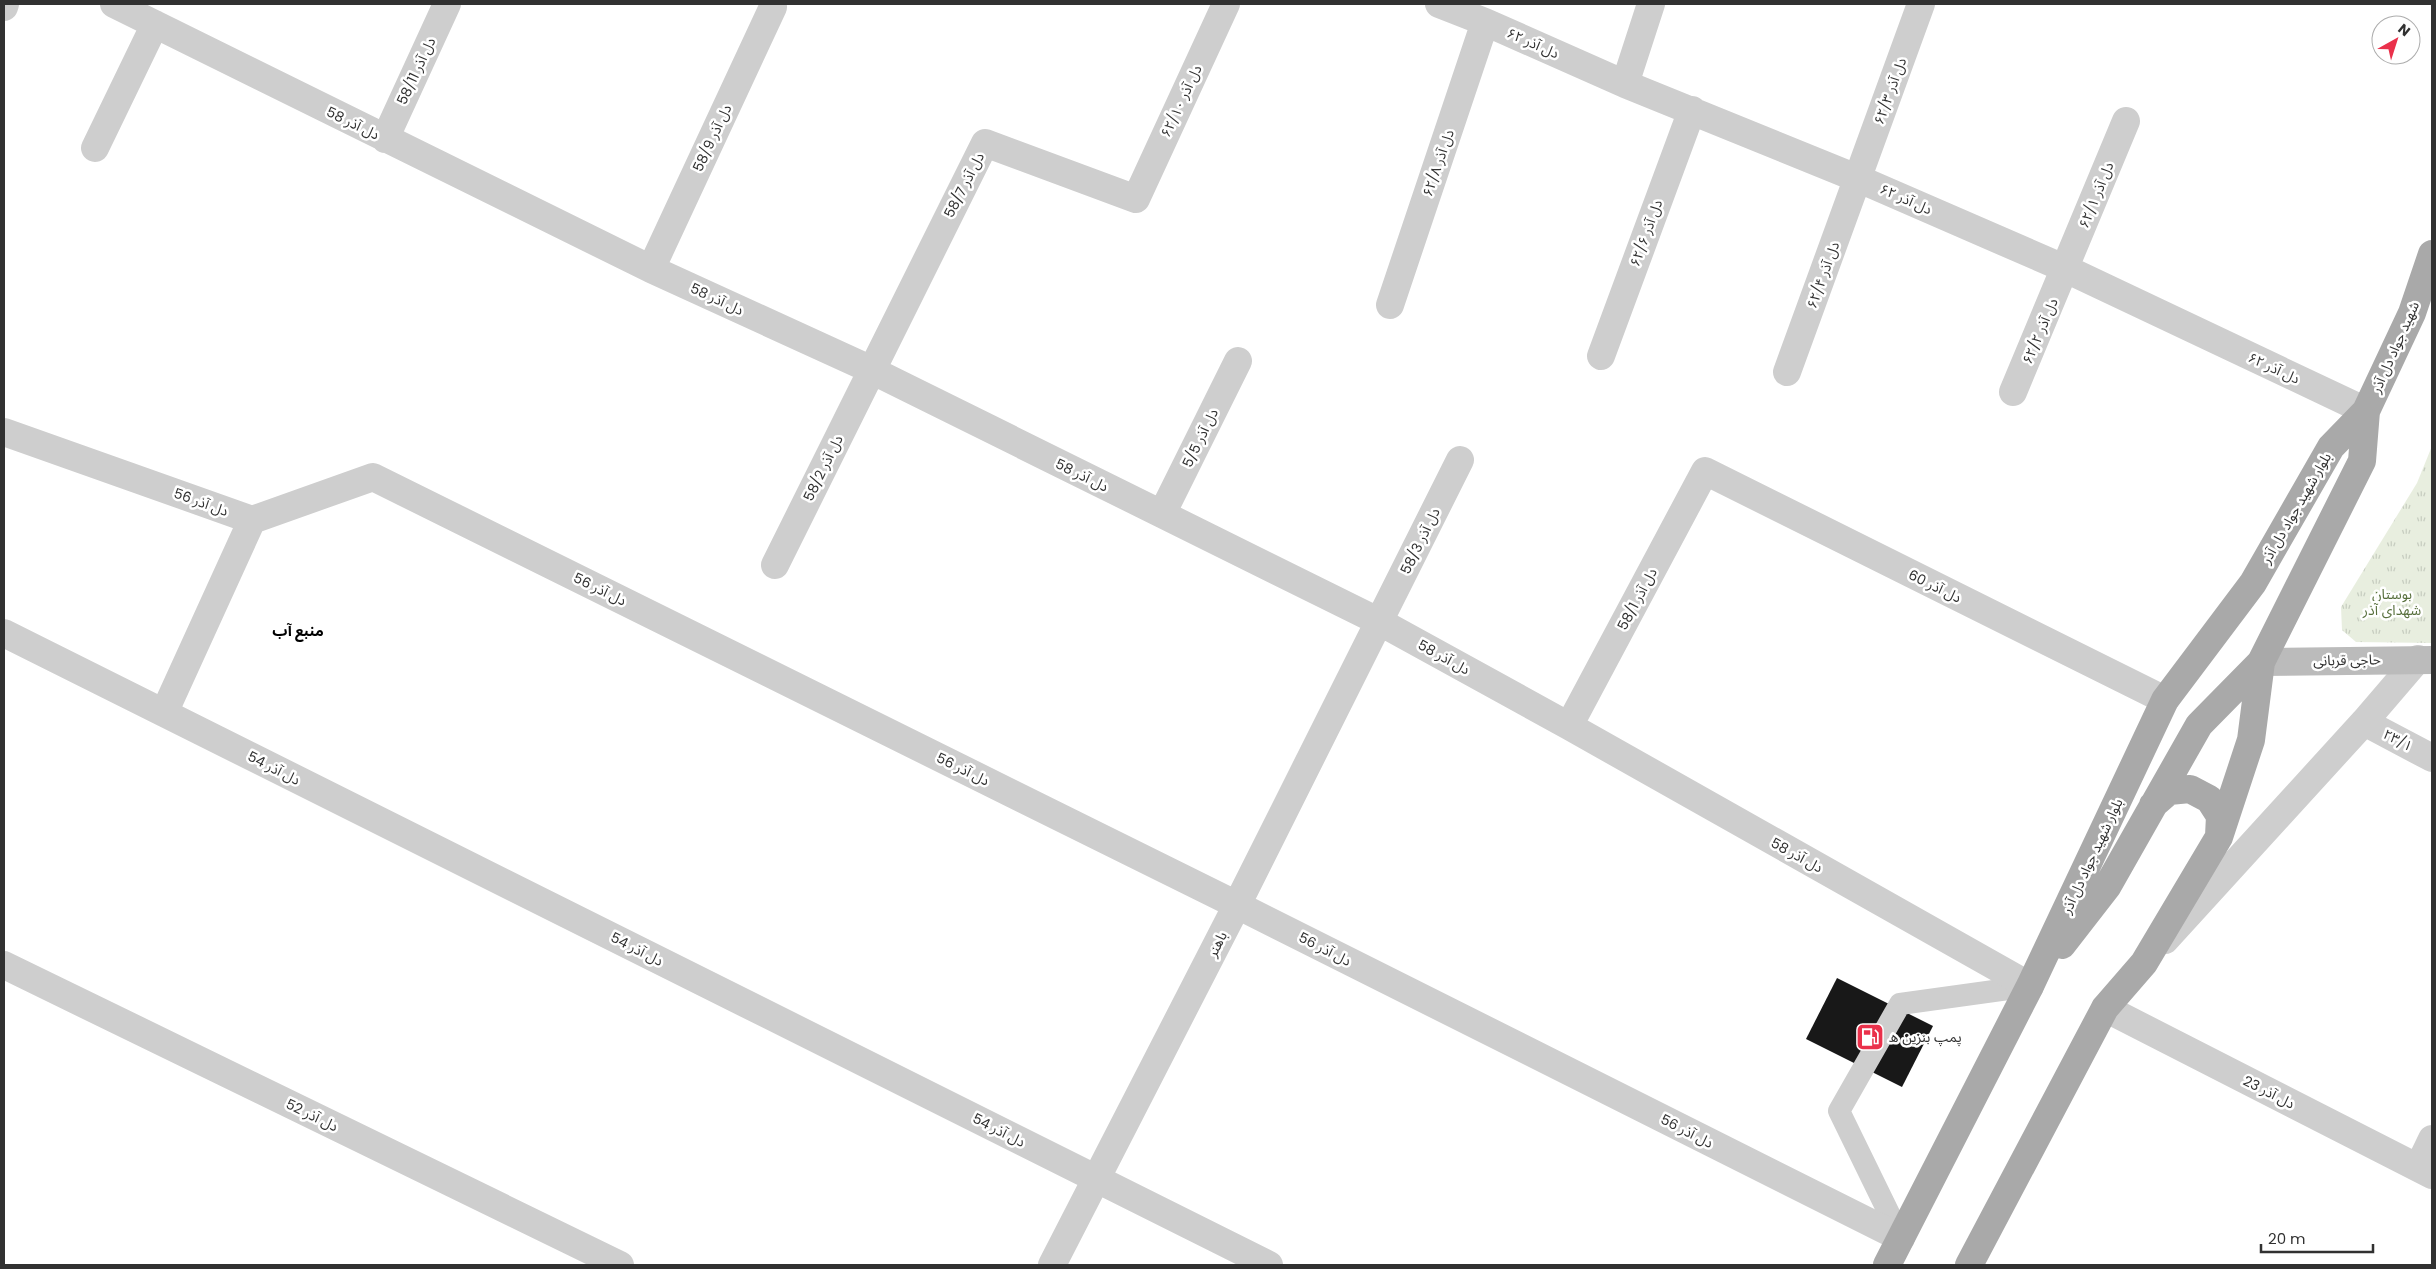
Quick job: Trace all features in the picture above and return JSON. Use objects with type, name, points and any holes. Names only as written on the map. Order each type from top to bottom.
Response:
[{"type":"main road","name":"شهید جواد دل آذر","points":[[2366,411],[2412,313],[2432,254]]},
{"type":"main road","points":[[2030,986],[2107,887],[2199,725],[2261,662],[2362,461],[2366,411]]},
{"type":"main road","name":"بلوار شهید جواد دل آذر","points":[[1887,1265],[2030,986],[2165,700],[2254,583],[2331,447],[2366,411]]},
{"type":"main road","name":"حاجی قربانی","points":[[2261,662],[2425,659]]},
{"type":"main road","points":[[1969,1265],[2105,1008],[2144,964],[2219,837],[2251,740],[2261,662]]},
{"type":"main road","points":[[2153,805],[2169,792],[2190,789],[2208,798],[2220,816],[2219,837]]},
{"type":"street","name":"دل آذر 58/11","points":[[385,139],[447,4]]},
{"type":"street","name":"دل آذر ۶۲/۱۰","points":[[1136,199],[1226,4]]},
{"type":"street","name":"دل آذر ۶۲","points":[[1439,4],[1485,22],[1624,84],[1859,179],[2066,269],[2366,411]]},
{"type":"street","points":[[1624,84],[1651,4]]},
{"type":"street","name":"دل آذر ۶۲/۳","points":[[1859,179],[1921,4]]},
{"type":"street","name":"دل آذر 58","points":[[121,5],[155,24],[385,139],[651,269],[871,370],[1380,622],[1569,726],[2030,986]]},
{"type":"street","name":"دل آذر 58/9","points":[[651,269],[773,7]]},
{"type":"street","name":"دل آذر ۶۲/۸","points":[[1390,305],[1485,22]]},
{"type":"street","points":[[95,148],[155,24]]},
{"type":"street","name":"دل آذر ۶۲/۶","points":[[1601,356],[1692,110]]},
{"type":"street","name":"دل آذر ۶۲/۱","points":[[2066,269],[2126,121]]},
{"type":"street","name":"دل آذر 58/7","points":[[871,370],[985,143],[1136,199]]},
{"type":"street","name":"دل آذر ۶۲/۴","points":[[1787,372],[1859,179]]},
{"type":"street","name":"دل آذر ۶۲/۲","points":[[2013,392],[2066,269]]},
{"type":"street","name":"دل آذر 5/5","points":[[1162,514],[1238,361]]},
{"type":"street","name":"دل آذر 58/2","points":[[775,565],[871,370]]},
{"type":"street","name":"دل آذر 56","points":[[4,432],[252,520],[373,477],[1238,905],[1901,1238]]},
{"type":"street","name":"دل آذر 58/3","points":[[1380,622],[1460,460]]},
{"type":"street","name":"دل آذر 60","points":[[1705,471],[2165,700]]},
{"type":"street","name":"دل آذر 58/1","points":[[1569,726],[1705,471]]},
{"type":"street","points":[[164,714],[252,520]]},
{"type":"street","name":"باهنر","points":[[1052,1265],[1238,905],[1380,622]]},
{"type":"street","name":"دل آذر 54","points":[[4,633],[1269,1265]]},
{"type":"street","points":[[2144,964],[2364,722],[2425,659]]},
{"type":"street","name":"۲۳/۱","points":[[2364,722],[2432,758]]},
{"type":"street","name":"دل آذر 52","points":[[4,965],[620,1265]]},
{"type":"street","name":"دل آذر 23","points":[[2105,1008],[2425,1172]]},
{"type":"street","points":[[2425,1172],[2432,1139]]},
{"type":"lane","points":[[1901,1238],[1839,1110],[1900,1004],[2030,986]]},
{"type":"green space","name":"بوستان شهدای آذر","points":[[2432,446],[2432,643],[2356,642],[2342,630],[2341,607],[2417,483]]},
{"type":"building","points":[[1837,978],[1933,1026],[1902,1087],[1806,1039]]},
{"type":"place","name":"پمپ بنزین ه","points":[[1870,1037]]},
{"type":"district","name":"منبع آب","points":[[298,631]]}]
